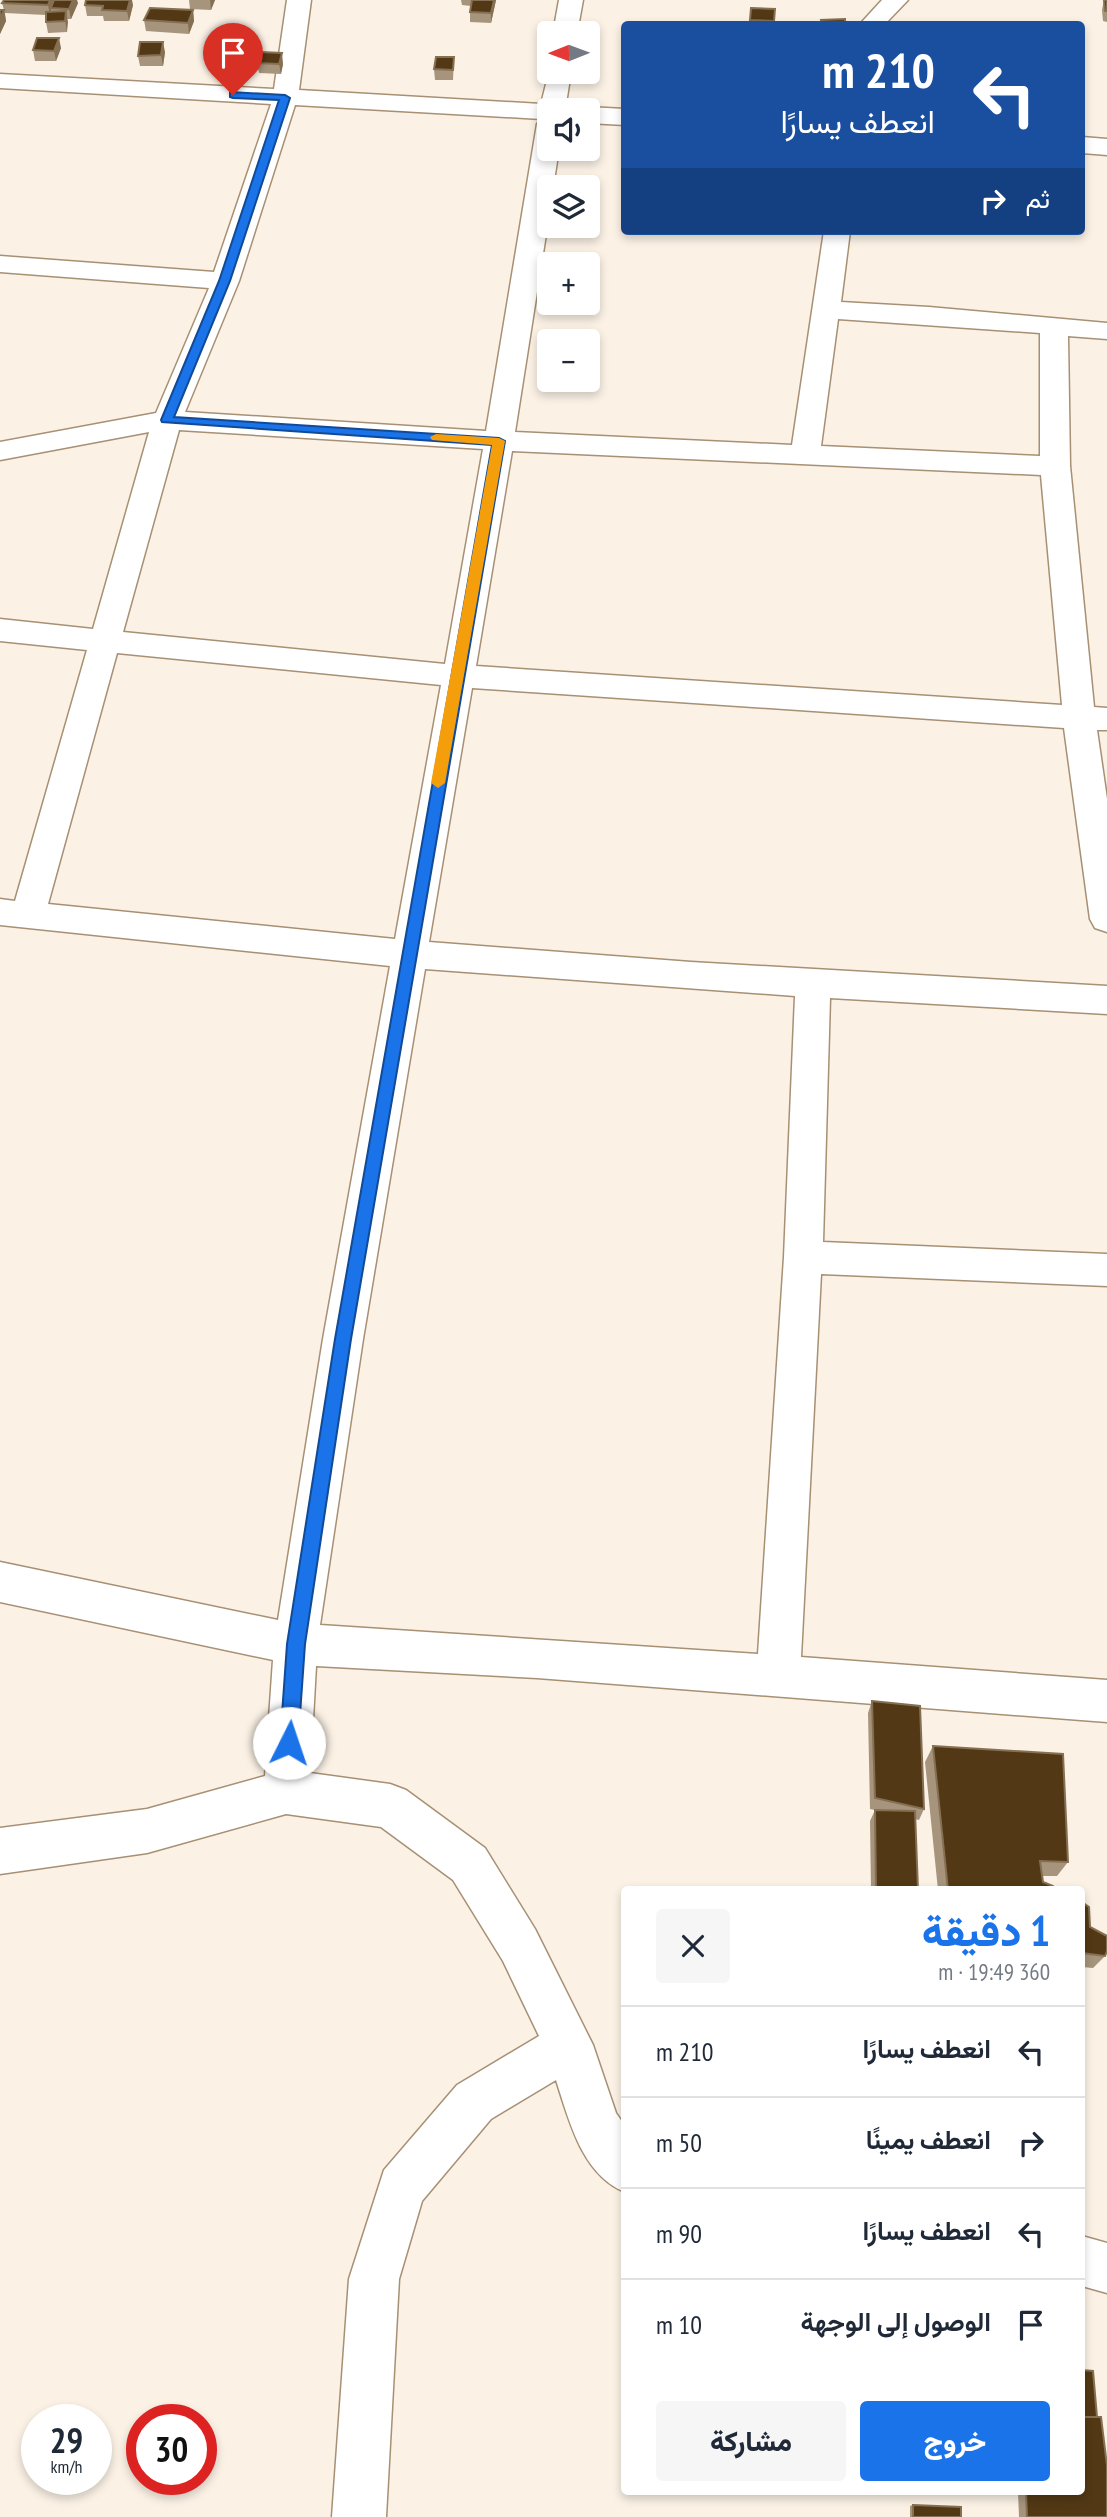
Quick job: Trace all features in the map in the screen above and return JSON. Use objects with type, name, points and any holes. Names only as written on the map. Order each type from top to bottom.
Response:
[{"type":"street","points":[[299,0],[285,98],[225,281],[167,420],[102,640],[14,913],[408,953],[813,985],[1107,1000]]},
{"type":"street","points":[[567,21],[571,0]]},
{"type":"street","points":[[875,21],[896,0]]},
{"type":"street","points":[[0,81],[537,110]]},
{"type":"street","points":[[600,116],[621,117]]},
{"type":"street","points":[[1085,145],[1107,147]]},
{"type":"street","points":[[286,1792],[296,1644],[343,1339],[499,441],[544,161]]},
{"type":"street","points":[[805,455],[836,235]]},
{"type":"street","points":[[0,264],[225,281]]},
{"type":"street","points":[[825,310],[929,315],[1107,331]]},
{"type":"street","points":[[1054,328],[1055,466],[1093,718],[1107,919]]},
{"type":"street","points":[[0,450],[167,420],[499,441],[1055,466]]},
{"type":"street","points":[[0,630],[457,676],[1093,718]]},
{"type":"street","points":[[778,1676],[803,1257],[813,985]]},
{"type":"street","points":[[803,1257],[1107,1270]]},
{"type":"street","points":[[0,1582],[296,1644],[1107,1701]]},
{"type":"street","points":[[0,1851],[147,1831],[286,1792],[390,1806],[469,1864],[519,1945],[569,2045],[596,2127],[621,2162]]},
{"type":"street","points":[[359,2517],[374,2279],[401,2187],[474,2102],[569,2045]]},
{"type":"street","points":[[1085,2262],[1107,2268]]},
{"type":"building","points":[[4,0],[50,0],[48,5],[2,3]]},
{"type":"building","points":[[54,0],[73,0],[69,9],[51,8]]},
{"type":"building","points":[[86,0],[130,0],[127,11],[102,10],[103,6],[85,5]]},
{"type":"building","points":[[472,0],[494,0],[491,13],[470,12]]},
{"type":"building","points":[[150,8],[193,10],[188,23],[144,20]]},
{"type":"building","points":[[751,8],[775,9],[774,21],[750,20]]},
{"type":"building","points":[[66,11],[65,21],[46,22],[46,12]]},
{"type":"building","points":[[845,19],[845,21],[821,21]]},
{"type":"building","points":[[37,38],[59,38],[54,51],[33,50]]},
{"type":"building","points":[[140,42],[163,42],[161,55],[138,56]]},
{"type":"building","points":[[260,52],[282,53],[279,64],[257,63]]},
{"type":"building","points":[[436,57],[454,57],[453,70],[434,69]]},
{"type":"building","points":[[872,1701],[920,1706],[924,1809],[875,1798]]},
{"type":"building","points":[[933,1746],[1063,1754],[1068,1862],[1040,1861],[1043,1882],[1053,1886],[948,1886]]},
{"type":"building","points":[[875,1810],[915,1811],[918,1886],[876,1886]]},
{"type":"building","points":[[1085,1904],[1089,1907],[1090,1927],[1107,1936],[1105,1956],[1085,1953]]},
{"type":"building","points":[[1085,2370],[1093,2371],[1097,2417],[1085,2417]]},
{"type":"building","points":[[1085,2417],[1101,2417],[1107,2466],[1107,2517],[1027,2517],[1026,2495],[1085,2495]]},
{"type":"building","points":[[913,2505],[961,2507],[961,2517],[913,2517]]},
{"type":"slow traffic","points":[[436,437],[499,441],[438,783]]},
{"type":"route","points":[[233,95],[285,98],[225,281],[167,420],[499,441],[343,1339],[296,1644],[289,1743]]}]
